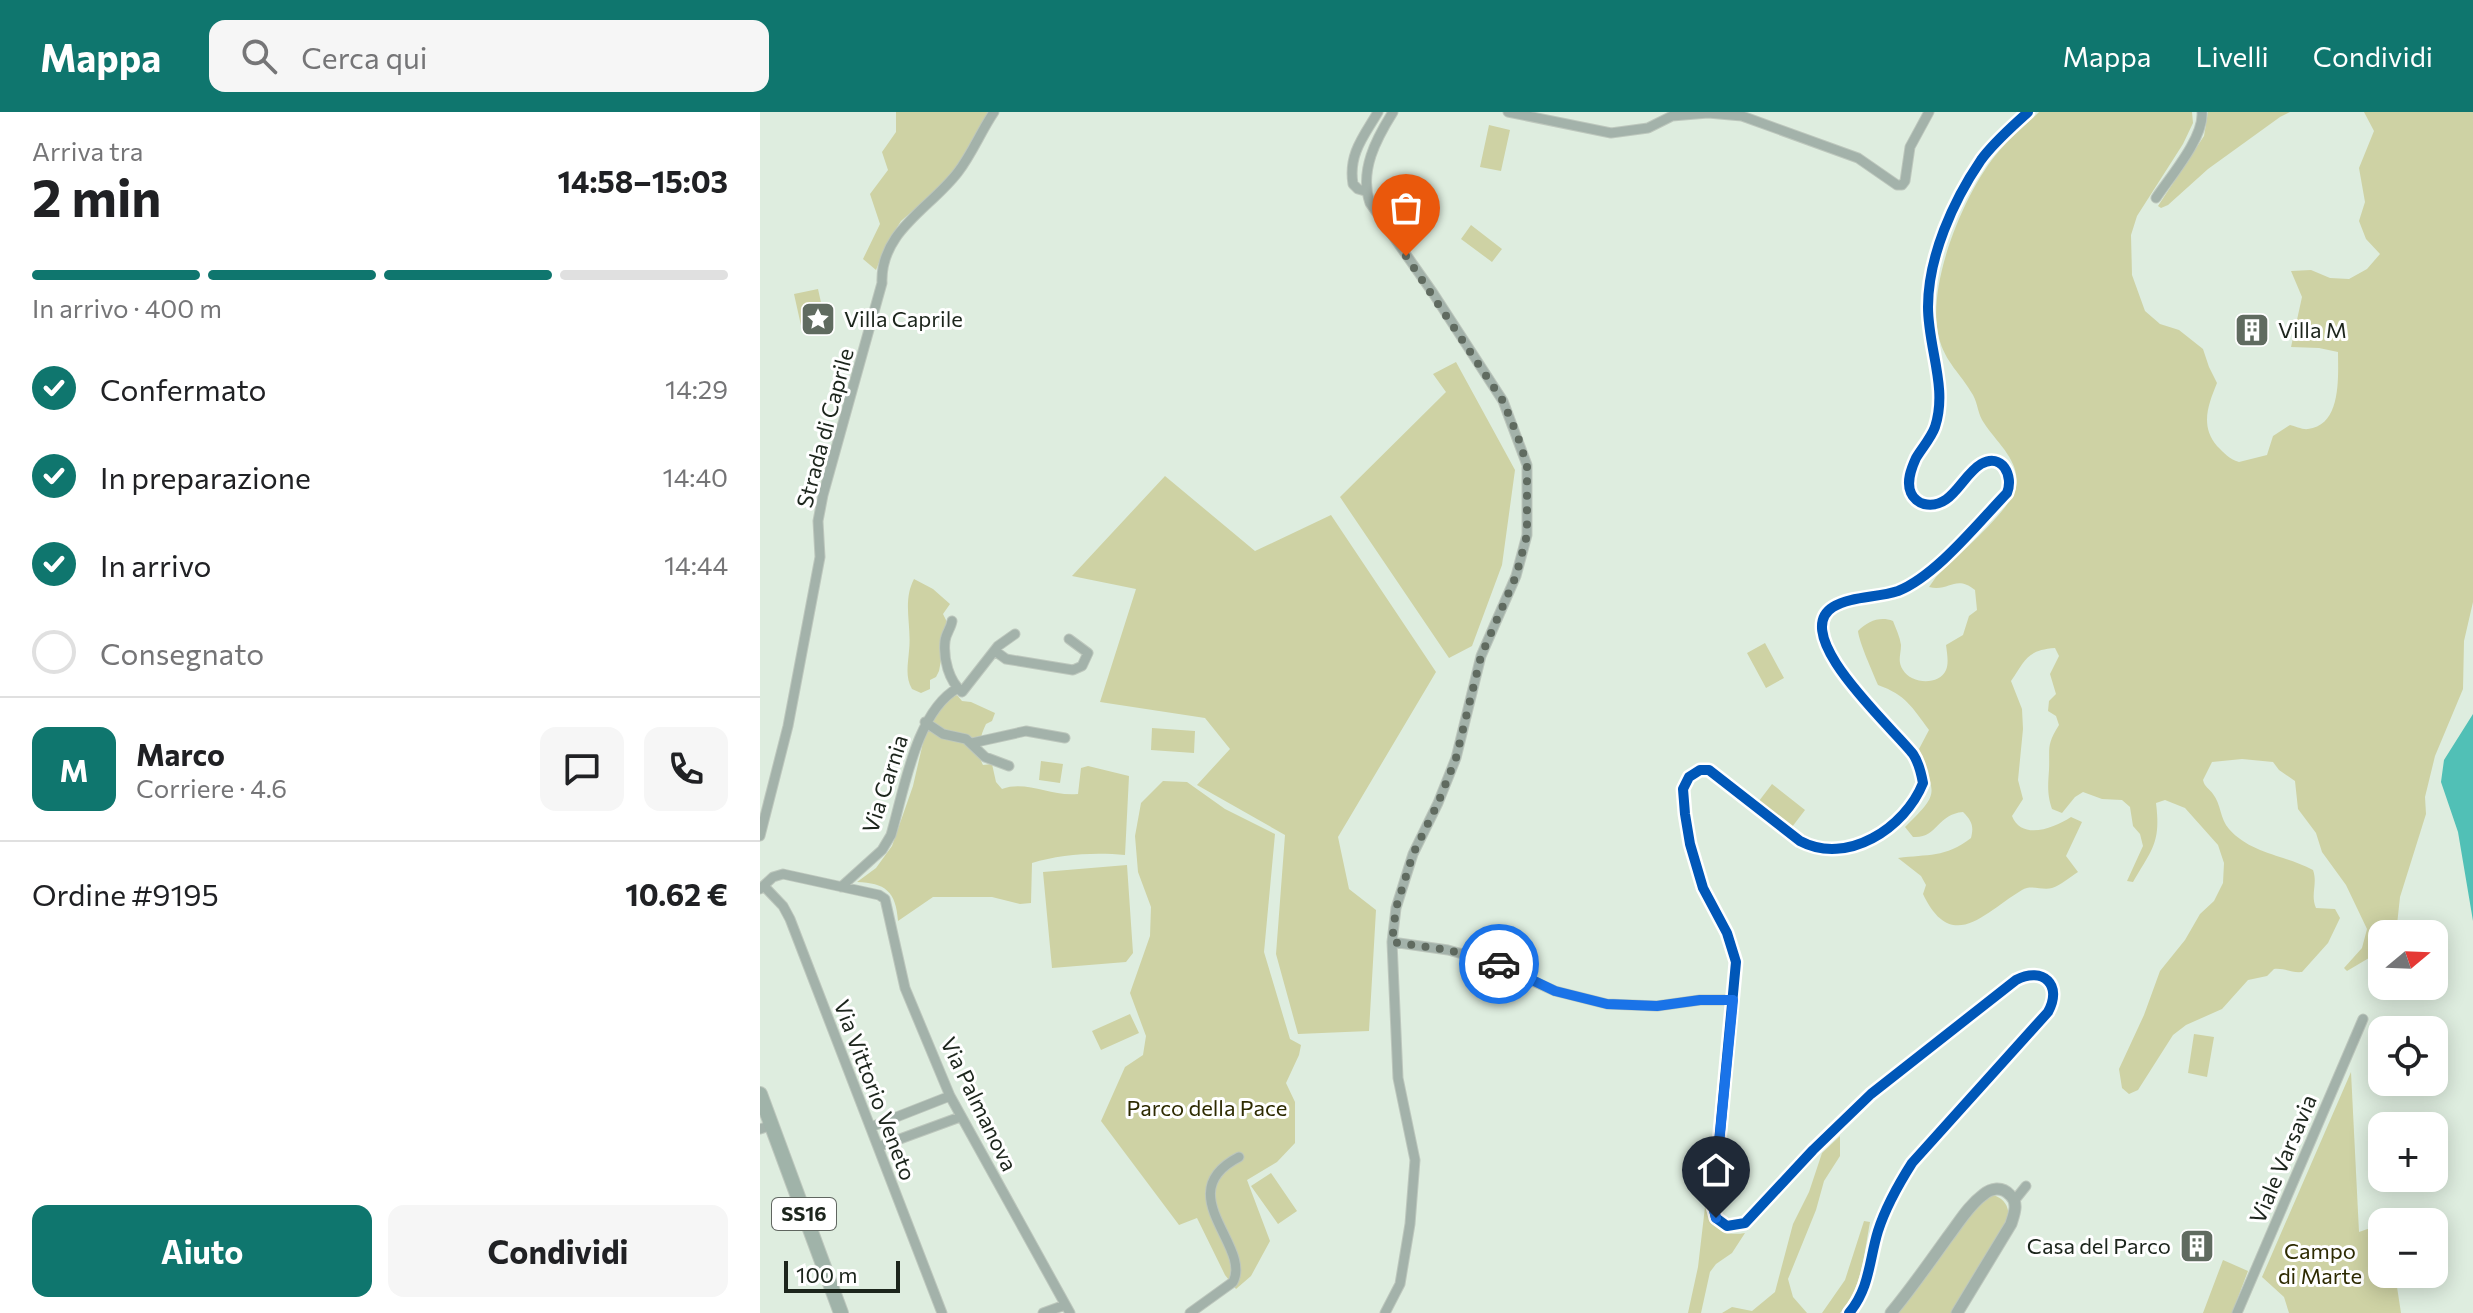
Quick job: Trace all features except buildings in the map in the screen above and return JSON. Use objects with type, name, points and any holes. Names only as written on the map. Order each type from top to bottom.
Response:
[{"type":"main road","name":"SS16","points":[[760,1094],[766,1127],[841,1313]]},
{"type":"street","name":"Strada di Caprile","points":[[760,836],[788,726],[820,557],[818,521],[823,495],[882,283],[882,270],[892,242],[905,223],[945,188],[962,168],[994,112]]},
{"type":"street","points":[[1365,191],[1353,184],[1352,163],[1359,141],[1378,112]]},
{"type":"street","points":[[1385,1313],[1400,1284],[1410,1224],[1415,1160],[1398,1078],[1392,942],[1396,908],[1413,854],[1456,758],[1481,656],[1516,576],[1527,535],[1527,465],[1503,401],[1370,203],[1365,191],[1376,138],[1393,112]]},
{"type":"street","points":[[1508,112],[1611,133],[1648,128],[1672,116],[1708,113],[1742,116],[1858,158],[1897,185],[1905,181],[1910,147],[1929,112]]},
{"type":"street","points":[[1849,1313],[1867,1283],[1877,1235],[1899,1184],[1912,1163],[2048,1012],[2054,1002],[2054,990],[2048,980],[2039,975],[2025,975],[2016,980],[1871,1094],[1745,1223],[1727,1226],[1716,1218],[1713,1206],[1736,962],[1727,933],[1703,888],[1694,859],[1683,789],[1689,777],[1700,770],[1709,770],[1800,841],[1813,848],[1829,850],[1869,840],[1906,814],[1916,801],[1923,783],[1914,756],[1841,671],[1825,647],[1821,621],[1828,610],[1838,604],[1898,591],[1919,579],[2007,493],[2011,484],[2008,472],[2000,463],[1992,461],[1982,463],[1972,471],[1951,496],[1938,505],[1922,504],[1912,496],[1909,483],[1915,460],[1934,430],[1940,404],[1928,306],[1931,276],[1941,241],[1953,211],[1981,161],[2028,112]]},
{"type":"street","points":[[2156,198],[2197,136],[2202,112]]},
{"type":"street","points":[[952,621],[945,640],[946,657],[951,678],[958,688]]},
{"type":"street","points":[[1015,634],[995,651],[1006,659],[1073,670],[1082,666],[1088,653],[1069,639]]},
{"type":"street","name":"Via Carnia","points":[[841,887],[882,850],[891,835],[925,722],[946,695],[958,688],[962,692],[967,689],[995,651]]},
{"type":"street","points":[[925,722],[943,734],[972,743],[1026,731],[1065,738]]},
{"type":"street","points":[[972,743],[975,751],[1009,766]]},
{"type":"street","points":[[762,888],[773,877],[783,874],[841,887]]},
{"type":"street","name":"Via Palmanova","points":[[841,887],[885,899],[905,988],[950,1096],[1068,1309]]},
{"type":"street","name":"Via Vittorio Veneto","points":[[762,888],[783,906],[790,919],[942,1313]]},
{"type":"street","points":[[1392,942],[1448,950],[1500,964],[1555,991],[1607,1004],[1657,1006],[1700,1000],[1733,1000]]},
{"type":"street","name":"Viale Varsavia","points":[[2237,1313],[2363,1019]]},
{"type":"street","points":[[871,1127],[950,1096]]},
{"type":"street","points":[[878,1147],[960,1117]]},
{"type":"street","points":[[1190,1313],[1233,1282],[1236,1276],[1209,1191],[1213,1179],[1228,1162],[1239,1157]]},
{"type":"street","points":[[2014,1201],[2026,1186]]},
{"type":"street","points":[[1891,1313],[1981,1195],[1991,1189],[2001,1189],[2009,1193],[2014,1201],[2011,1224],[1957,1313]]},
{"type":"street","points":[[1043,1313],[1068,1309]]},
{"type":"green space","points":[[896,112],[988,112],[955,170],[901,221],[887,243],[876,270],[863,259],[880,224],[870,194],[888,170],[882,152],[896,132]]},
{"type":"green space","points":[[2039,112],[2192,112],[2193,123],[2183,144],[2137,216],[2131,235],[2132,275],[2145,311],[2160,324],[2179,330],[2203,349],[2217,383],[2207,415],[2209,431],[2217,446],[2239,462],[2267,455],[2273,436],[2290,425],[2306,429],[2319,426],[2327,419],[2336,398],[2338,352],[2291,347],[2302,297],[2291,271],[2311,270],[2330,278],[2349,279],[2367,269],[2380,254],[2366,239],[2359,221],[2365,202],[2359,168],[2374,131],[2364,112],[2473,112],[2473,602],[2464,641],[2463,689],[2435,756],[2425,797],[2426,814],[2400,897],[2398,920],[2368,920],[2368,959],[2347,971],[2344,968],[2362,948],[2367,929],[2346,885],[2322,852],[2316,833],[2298,809],[2295,781],[2273,762],[2242,759],[2212,762],[2203,780],[2216,798],[2229,829],[2247,844],[2313,870],[2316,908],[2335,909],[2340,918],[2328,943],[2302,972],[2274,969],[2267,976],[2248,980],[2222,1009],[2186,1025],[2173,1035],[2138,1090],[2129,1094],[2122,1088],[2119,1069],[2160,971],[2185,940],[2200,914],[2214,901],[2223,883],[2224,863],[2218,845],[2185,808],[2165,800],[2156,803],[2154,845],[2133,882],[2127,881],[2143,846],[2140,834],[2133,826],[2130,807],[2122,800],[2102,799],[2083,792],[2062,813],[2052,809],[2048,790],[2050,747],[2059,725],[2056,716],[2048,711],[2049,701],[2056,694],[2050,674],[2059,656],[2055,648],[2045,649],[2027,658],[2011,681],[2022,709],[2023,729],[2018,780],[2023,799],[2012,816],[2017,824],[2031,830],[2047,828],[2071,817],[2082,822],[2066,856],[2078,872],[2052,888],[2022,890],[1970,923],[1957,925],[1946,922],[1934,912],[1923,894],[1926,885],[1921,876],[1898,858],[1953,849],[1971,838],[1972,824],[1963,812],[1948,817],[1921,837],[1913,837],[1905,827],[1925,806],[1932,791],[1919,749],[1929,730],[1902,698],[1878,685],[1858,631],[1874,620],[1893,621],[1901,645],[1901,667],[1907,675],[1931,681],[1942,675],[1948,661],[1946,645],[1963,635],[1969,616],[1977,610],[1975,590],[1962,583],[1929,587],[2004,508],[2016,487],[2017,478],[2011,460],[1982,420],[1973,395],[1949,361],[1939,338],[1936,317],[1943,266],[1961,214],[1986,168]]},
{"type":"green space","points":[[2208,112],[2290,112],[2208,169],[2161,208],[2158,206],[2204,136]]},
{"type":"green space","points":[[1489,125],[1510,130],[1501,171],[1480,167]]},
{"type":"green space","points":[[1471,225],[1502,249],[1492,262],[1461,239]]},
{"type":"green space","points":[[818,289],[826,325],[802,330],[794,294]]},
{"type":"green space","points":[[1456,362],[1515,470],[1502,565],[1472,646],[1449,658],[1340,497],[1446,392],[1433,374]]},
{"type":"green space","points":[[1165,476],[1255,551],[1331,515],[1436,672],[1338,837],[1349,889],[1376,910],[1369,1031],[1298,1034],[1276,954],[1285,835],[1197,785],[1230,749],[1205,718],[1100,702],[1136,589],[1072,576]]},
{"type":"green space","points":[[914,579],[933,589],[950,604],[943,614],[948,624],[939,671],[930,680],[930,689],[921,693],[912,689],[908,675],[908,605]]},
{"type":"green space","points":[[1765,643],[1784,678],[1766,688],[1747,653]]},
{"type":"green space","points":[[957,695],[962,701],[995,713],[982,734],[980,755],[983,765],[992,764],[996,782],[1002,789],[1021,786],[1078,794],[1081,768],[1088,766],[1129,776],[1125,855],[1078,854],[1032,863],[1031,903],[1020,904],[992,897],[933,897],[898,921],[895,902],[887,891],[875,884],[857,882],[876,868],[892,846],[913,786],[928,721],[946,701]]},
{"type":"green space","points":[[1152,728],[1195,731],[1194,753],[1151,750]]},
{"type":"green space","points":[[1041,761],[1063,764],[1060,783],[1039,780]]},
{"type":"green space","name":"Parco della Pace","points":[[1163,781],[1187,782],[1225,809],[1275,834],[1264,952],[1290,1039],[1301,1045],[1286,1083],[1295,1102],[1295,1143],[1277,1162],[1247,1180],[1270,1241],[1251,1276],[1236,1289],[1225,1275],[1197,1218],[1179,1225],[1101,1121],[1125,1067],[1143,1055],[1146,1036],[1130,993],[1150,936],[1151,907],[1138,872],[1135,836],[1141,803]]},
{"type":"green space","points":[[1772,784],[1805,810],[1792,827],[1759,801]]},
{"type":"green space","points":[[1127,865],[1133,953],[1126,962],[1052,968],[1043,872]]},
{"type":"green space","points":[[1130,1014],[1139,1033],[1101,1050],[1092,1031]]},
{"type":"green space","points":[[2194,1034],[2214,1037],[2207,1077],[2188,1073]]},
{"type":"green space","name":"Campo di Marte","points":[[2351,1072],[2359,1232],[2368,1229],[2368,1288],[2397,1288],[2401,1313],[2289,1313],[2284,1297],[2262,1277]]},
{"type":"green space","points":[[1840,1136],[1840,1156],[1824,1181],[1816,1210],[1788,1279],[1793,1297],[1807,1313],[1722,1313],[1732,1307],[1752,1311],[1775,1292],[1793,1224],[1809,1192],[1822,1153]]},
{"type":"green space","points":[[1271,1173],[1297,1211],[1278,1224],[1251,1186]]},
{"type":"green space","points":[[1994,1195],[2005,1203],[2009,1217],[1952,1313],[1898,1313],[1973,1211],[1987,1196]]},
{"type":"green space","points":[[1705,1207],[1719,1229],[1745,1233],[1732,1253],[1710,1272],[1701,1313],[1688,1313],[1698,1267]]},
{"type":"green space","points":[[1864,1221],[1870,1222],[1861,1270],[1853,1293],[1840,1313],[1822,1313],[1845,1280]]},
{"type":"green space","points":[[2223,1260],[2248,1271],[2232,1313],[2203,1313]]},
{"type":"water","points":[[2473,714],[2473,921],[2458,832],[2441,782],[2444,760]]},
{"type":"cycle path","points":[[1849,1313],[1865,1284],[1885,1213],[1907,1171],[2048,1012],[2052,1002],[2052,986],[2042,977],[2034,975],[2016,980],[1871,1094],[1745,1223],[1727,1226],[1716,1218],[1713,1206],[1736,962],[1727,933],[1703,888],[1690,844],[1683,789],[1689,777],[1700,770],[1709,770],[1800,841],[1818,848],[1837,849],[1855,846],[1889,828],[1903,815],[1923,783],[1913,754],[1867,704],[1834,659],[1824,638],[1823,620],[1840,603],[1898,591],[1927,574],[2007,493],[2007,473],[1995,461],[1981,464],[1949,497],[1934,504],[1922,503],[1915,498],[1909,480],[1916,458],[1933,431],[1938,412],[1938,383],[1928,307],[1937,249],[1952,211],[1981,160],[2028,112]]},
{"type":"way so far","points":[[1406,256],[1503,401],[1527,465],[1527,535],[1516,576],[1481,656],[1456,758],[1413,854],[1396,908],[1392,942],[1448,950],[1499,964]]},
{"type":"place","name":"Villa Caprile","points":[[818,319]]},
{"type":"place","name":"Villa M","points":[[2252,330]]},
{"type":"place","name":"Casa del Parco","points":[[2197,1246]]},
{"type":"route","points":[[1499,964],[1541,986],[1607,1004],[1657,1006],[1711,999],[1733,1000],[1713,1206],[1716,1218]]}]
